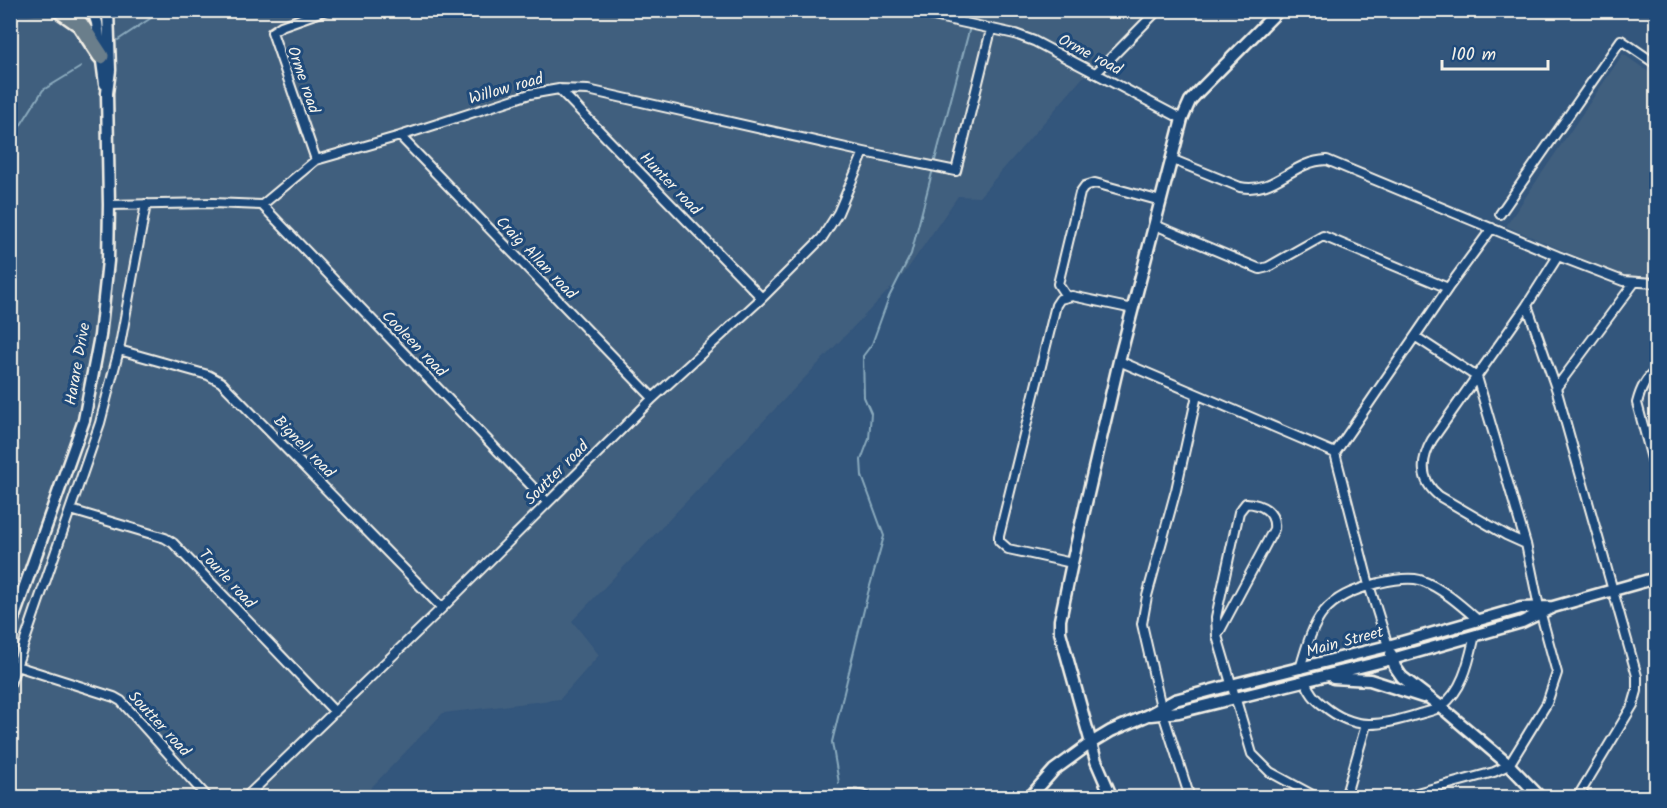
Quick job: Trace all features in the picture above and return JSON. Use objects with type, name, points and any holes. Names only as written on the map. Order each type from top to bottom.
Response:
[{"type":"highway","points":[[60,10],[80,24],[101,56]]},
{"type":"street","name":"Harare Drive","points":[[10,628],[84,420],[100,336],[108,261],[110,205],[107,93],[93,10]]},
{"type":"street","name":"Harare Drive","points":[[107,93],[110,70],[108,10]]},
{"type":"street","name":"Orme road","points":[[316,160],[272,32],[281,26],[326,10]]},
{"type":"street","name":"Orme road","points":[[906,10],[1015,34],[1034,41],[1182,119]]},
{"type":"street","points":[[1096,73],[1158,10]]},
{"type":"street","points":[[1112,798],[1091,743],[1060,632],[1060,620],[1072,563],[1119,361],[1182,119],[1190,101],[1279,10]]},
{"type":"street","name":"Willow road","points":[[262,205],[316,160],[400,136],[530,94],[559,89],[588,90],[956,171],[991,30]]},
{"type":"street","points":[[1500,213],[1621,40],[1656,64]]},
{"type":"street","name":"Hunter road","points":[[559,89],[762,298]]},
{"type":"street","name":"Craig Allan road","points":[[400,136],[653,398]]},
{"type":"street","name":"Soutter road","points":[[245,798],[442,608],[653,398],[762,298],[822,238],[846,197],[864,152]]},
{"type":"street","points":[[1171,159],[1250,189],[1267,186],[1305,163],[1327,160],[1623,281],[1656,283]]},
{"type":"street","points":[[1066,296],[1058,284],[1080,193],[1085,186],[1095,183],[1161,201]]},
{"type":"street","points":[[110,205],[213,203],[262,205]]},
{"type":"street","points":[[10,684],[14,664],[71,510],[100,423],[119,350],[146,204]]},
{"type":"street","name":"Cooleen road","points":[[262,205],[547,502]]},
{"type":"street","points":[[1155,225],[1260,269],[1268,267],[1323,236],[1448,288]]},
{"type":"street","points":[[1492,228],[1335,453],[1369,585],[1395,668],[1402,677],[1509,765],[1541,798]]},
{"type":"street","points":[[1526,544],[1506,536],[1439,496],[1425,481],[1422,468],[1426,451],[1558,256]]},
{"type":"street","points":[[1556,388],[1634,283]]},
{"type":"street","points":[[1072,563],[1008,549],[999,542],[999,536],[1054,311],[1060,299],[1066,296],[1133,309]]},
{"type":"street","points":[[1527,305],[1556,388],[1637,676],[1634,705],[1577,798]]},
{"type":"street","points":[[1398,798],[1428,794],[1509,765],[1547,702],[1557,673],[1539,610],[1526,544],[1477,377],[1416,337]]},
{"type":"street","name":"Bignell road","points":[[119,350],[208,375],[221,382],[442,608]]},
{"type":"street","points":[[1119,361],[1335,453]]},
{"type":"street","points":[[1656,371],[1648,378],[1637,403],[1656,474]]},
{"type":"street","points":[[1190,798],[1163,710],[1142,624],[1197,395]]},
{"type":"street","points":[[1217,636],[1274,529],[1272,514],[1254,504],[1245,503],[1239,512],[1216,617],[1217,636],[1252,754],[1270,772],[1318,798]]},
{"type":"street","name":"Tourle road","points":[[71,510],[165,538],[172,543],[335,712]]},
{"type":"street","name":"Main Street","points":[[1029,798],[1054,770],[1091,743],[1112,730],[1163,710],[1175,700],[1388,646],[1521,608],[1539,610],[1553,607],[1656,578]]},
{"type":"street","points":[[1300,669],[1310,633],[1330,604],[1369,585],[1390,580],[1419,580],[1454,601],[1478,620]]},
{"type":"street","name":"Main Street","points":[[1163,710],[1179,712],[1392,659],[1522,622],[1539,610]]},
{"type":"street","points":[[1305,681],[1310,695],[1332,713],[1351,723],[1366,725],[1402,719],[1441,707],[1463,678],[1475,635]]},
{"type":"street","name":"Soutter road","points":[[14,664],[121,701],[207,798]]},
{"type":"street","points":[[1324,677],[1370,680],[1429,699]]},
{"type":"street","points":[[1344,798],[1366,725]]},
{"type":"street","points":[[819,798],[848,794],[861,794],[872,798]]},
{"type":"shaded area","points":[[49,10],[1150,11],[1090,69],[979,197],[958,196],[904,274],[572,621],[599,655],[560,699],[443,713],[361,798],[11,797],[10,23]]},
{"type":"shaded area","points":[[1623,54],[1656,77],[1656,275],[1625,277],[1506,226]]},
{"type":"waterway","points":[[118,40],[163,10]]},
{"type":"waterway","points":[[971,21],[974,13],[993,10]]},
{"type":"waterway","points":[[934,164],[970,27]]},
{"type":"waterway","points":[[10,142],[43,90],[81,67]]},
{"type":"waterway","points":[[839,783],[832,742],[884,536],[862,476],[861,460],[869,439],[871,413],[864,397],[863,356],[872,344],[889,297],[911,254],[933,169]]}]
